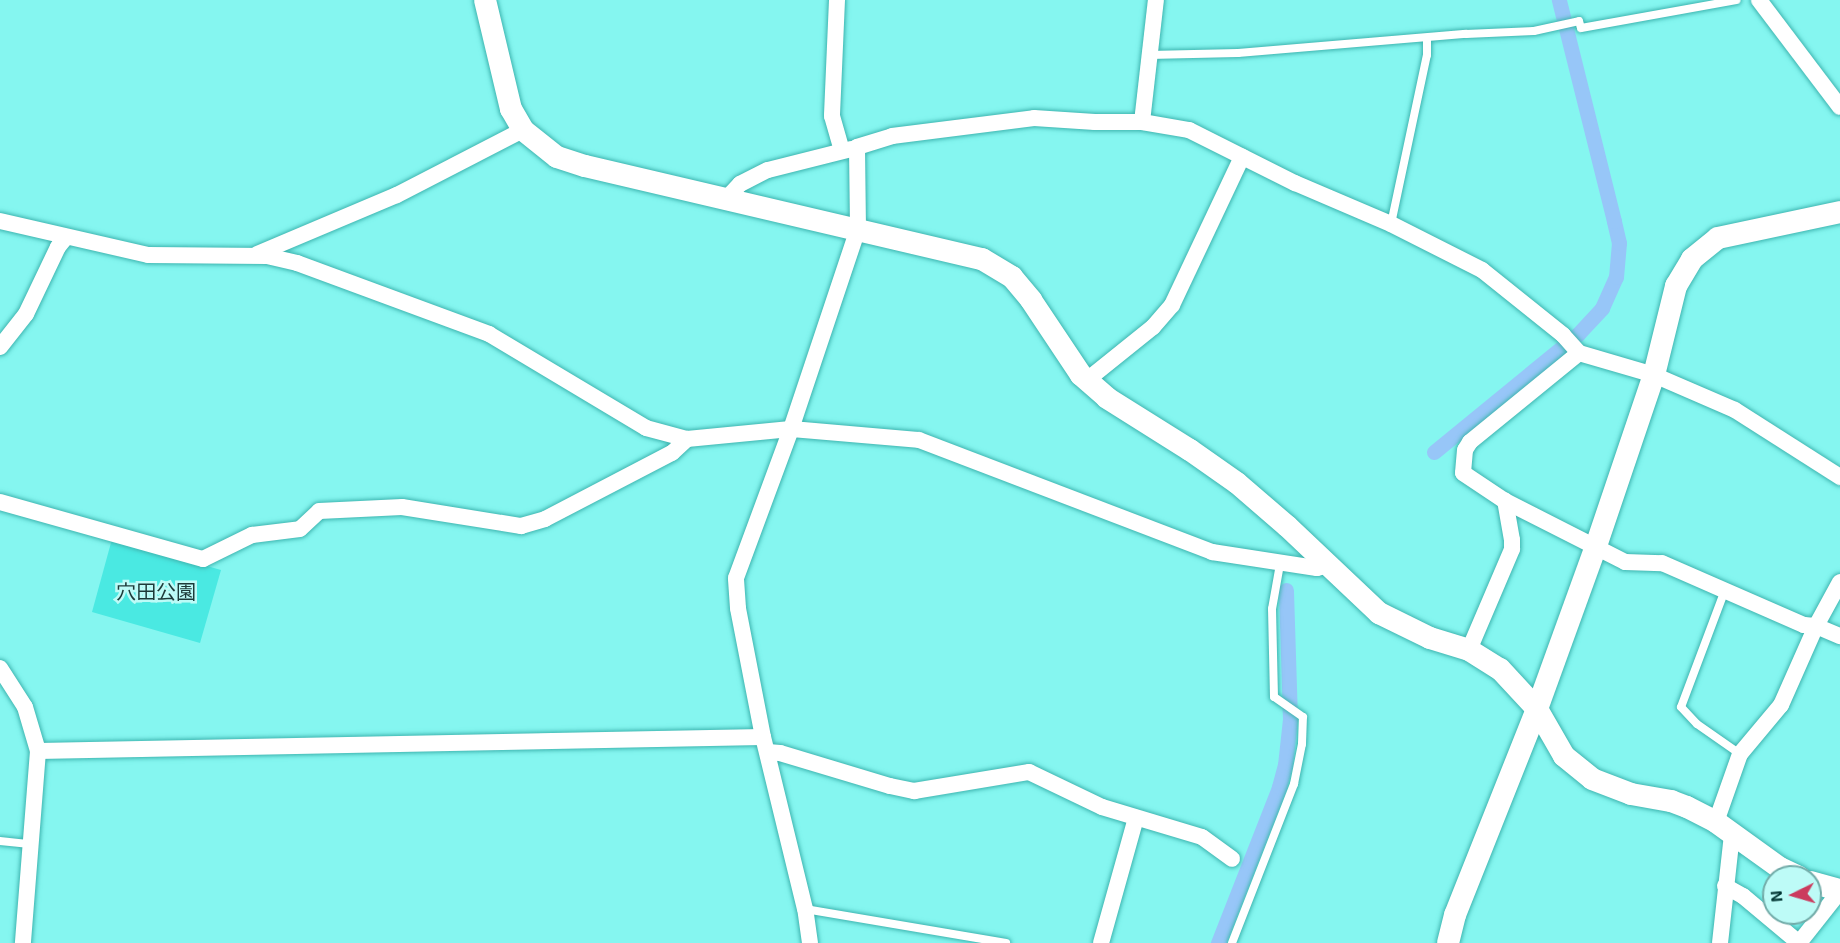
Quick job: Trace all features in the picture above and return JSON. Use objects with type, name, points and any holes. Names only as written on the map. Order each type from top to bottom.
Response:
[{"type":"street","points":[[485,0],[511,109],[523,130],[557,157],[585,166],[982,259],[1012,277],[1087,381],[1107,398],[1190,450],[1237,483],[1388,619],[1430,638],[1469,650],[1500,669],[1537,709],[1564,756],[1592,779],[1631,794],[1671,801],[1724,828],[1776,865]]},
{"type":"street","points":[[810,943],[805,909],[765,744],[738,608],[736,578],[760,516],[766,491],[791,429],[858,230],[850,149],[832,116],[837,0]]},
{"type":"street","points":[[1142,122],[1156,0]]},
{"type":"street","points":[[1759,0],[1840,107]]},
{"type":"street","points":[[726,199],[740,184],[768,170],[891,136],[1034,117],[1095,122],[1142,122],[1189,130],[1295,183],[1390,224],[1482,270],[1563,335],[1577,351],[1654,375],[1735,411],[1840,477]]},
{"type":"street","points":[[252,256],[397,195],[523,130]]},
{"type":"street","points":[[1087,381],[1153,327],[1172,305],[1242,157]]},
{"type":"street","points":[[1448,943],[1455,915],[1537,709],[1596,546],[1654,375],[1676,286],[1692,259],[1718,238],[1840,212]]},
{"type":"street","points":[[0,221],[148,255],[252,256],[297,263],[489,334],[646,428],[687,439],[791,429],[919,440],[1212,552],[1280,564],[1317,568],[1328,565]]},
{"type":"street","points":[[0,347],[26,314],[58,247],[66,237]]},
{"type":"street","points":[[1577,351],[1470,442],[1465,450],[1463,473],[1505,501],[1625,562],[1662,563],[1804,625],[1816,626],[1840,636]]},
{"type":"street","points":[[0,502],[203,559],[252,535],[300,529],[319,511],[402,507],[521,526],[545,519],[672,453],[687,439]]},
{"type":"street","points":[[1469,650],[1510,555],[1512,540],[1505,501]]},
{"type":"street","points":[[1720,943],[1725,886],[1724,828],[1740,754],[1781,705],[1816,626],[1840,582]]},
{"type":"street","points":[[0,668],[25,707],[38,751],[30,844],[30,942]]},
{"type":"street","points":[[38,751],[765,744],[780,753],[914,791],[1029,772],[1102,807],[1202,837],[1232,859]]},
{"type":"street","points":[[1101,943],[1136,818]]},
{"type":"street","points":[[1725,886],[1743,896],[1799,943],[1840,891],[1822,886]]},
{"type":"lane","points":[[1149,55],[1238,53],[1557,27],[1579,21],[1581,28],[1737,0]]},
{"type":"lane","points":[[1390,224],[1427,55],[1427,38]]},
{"type":"lane","points":[[1232,943],[1294,784],[1304,724],[1300,715],[1279,703],[1274,697],[1272,609],[1280,564]]},
{"type":"lane","points":[[1726,590],[1681,706],[1697,724],[1740,754]]},
{"type":"lane","points":[[0,841],[30,844]]},
{"type":"lane","points":[[805,909],[1006,943]]},
{"type":"green space","name":"穴田公園","points":[[112,539],[221,570],[200,643],[92,612]]},
{"type":"waterway","points":[[1434,452],[1578,334],[1602,308],[1616,277],[1619,243],[1559,0]]},
{"type":"waterway","points":[[1218,943],[1279,787],[1285,765],[1290,719],[1286,590]]}]
